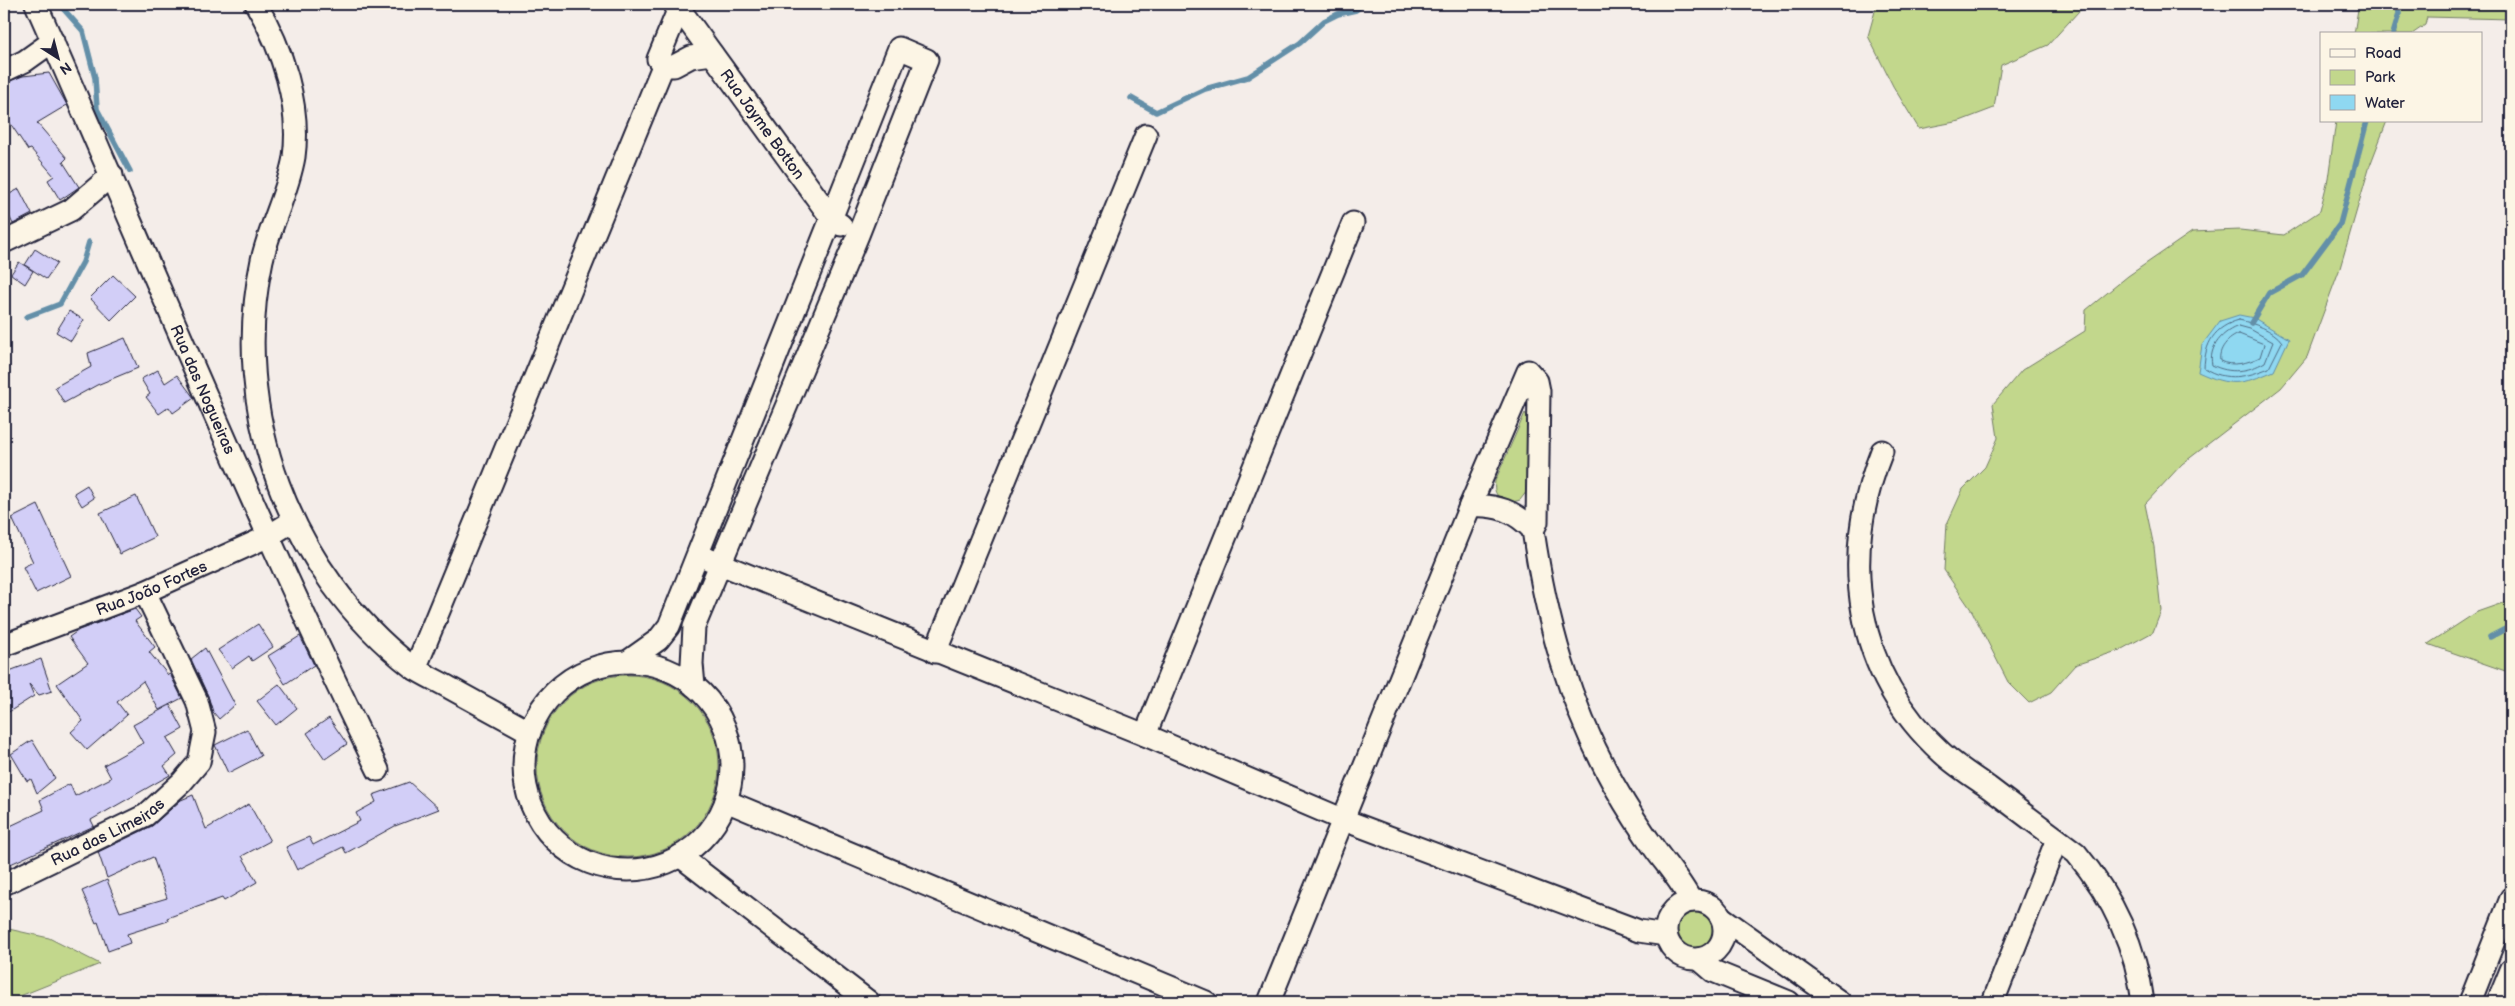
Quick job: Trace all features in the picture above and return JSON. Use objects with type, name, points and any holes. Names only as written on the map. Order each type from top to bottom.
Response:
[{"type":"street","name":"Rua das Nogueiras","points":[[36,4],[112,175],[267,537],[378,770]]},
{"type":"street","points":[[256,4],[270,28],[285,70],[294,130],[294,157],[261,267],[254,324],[256,390],[269,456],[293,521],[320,567],[344,601],[366,625],[415,669],[530,732]]},
{"type":"street","points":[[662,66],[658,59],[677,6]]},
{"type":"street","name":"Rua Jayme Botton","points":[[677,6],[832,219],[858,235]]},
{"type":"street","points":[[4,71],[26,61],[53,41]]},
{"type":"street","points":[[627,662],[658,640],[669,626],[899,48],[927,60],[858,235],[694,627],[692,664],[694,686]]},
{"type":"street","points":[[662,66],[674,66],[691,57],[712,54]]},
{"type":"street","points":[[415,669],[662,66]]},
{"type":"street","points":[[935,652],[1146,135]]},
{"type":"street","points":[[4,242],[72,210],[112,175]]},
{"type":"street","points":[[1145,735],[1353,223]]},
{"type":"street","points":[[1269,1002],[1470,506],[1528,371],[1537,381],[1539,391],[1537,522],[1533,530]]},
{"type":"street","points":[[1882,451],[1864,504],[1858,559],[1863,614],[1880,666],[1906,713],[1942,753],[2076,853],[2091,872],[2117,913],[2135,962],[2143,1002]]},
{"type":"street","points":[[1470,506],[1495,506],[1507,510],[1526,522],[1533,530],[1545,605],[1563,669],[1580,714],[1614,784],[1657,852],[1682,883],[1691,901]]},
{"type":"street","name":"Rua João Fortes","points":[[4,645],[145,592],[267,537],[293,521]]},
{"type":"street","points":[[699,554],[720,566],[1145,735],[1344,820],[1640,931],[1666,935]]},
{"type":"street","name":"Rua das Limeiras","points":[[4,884],[146,815],[182,782],[200,762],[206,732],[197,702],[145,592]]},
{"type":"street","points":[[627,662],[663,668],[694,686],[718,713],[730,747],[730,784],[726,801],[708,832],[680,856],[646,869],[619,870],[593,864],[576,857],[561,846],[538,819],[525,786],[525,749],[530,732],[548,700],[575,677],[609,664],[627,662]]},
{"type":"street","points":[[726,801],[1206,1002]]},
{"type":"street","points":[[1993,1002],[2057,839]]},
{"type":"street","points":[[680,856],[869,1002]]},
{"type":"street","points":[[2470,1002],[2511,898]]},
{"type":"street","points":[[1721,917],[1724,935],[1721,944],[1708,956],[1699,959],[1681,956],[1674,951],[1666,935],[1669,917],[1682,904],[1691,901],[1709,904],[1721,917],[1840,1002]]},
{"type":"street","points":[[1699,959],[1713,971],[1789,1002]]},
{"type":"street","points":[[2498,1002],[2511,970]]},
{"type":"green space","points":[[1877,4],[2092,4],[2079,11],[2048,45],[2001,65],[1994,108],[1960,121],[1919,129],[1893,86],[1868,36]]},
{"type":"green space","points":[[2345,4],[2511,4],[2511,19],[2427,17],[2425,25],[2415,32],[2354,32],[2358,9]]},
{"type":"green space","points":[[2336,122],[2387,122],[2369,168],[2340,268],[2307,357],[2281,388],[2182,464],[2145,504],[2154,547],[2161,611],[2153,632],[2120,650],[2075,665],[2051,692],[2029,703],[2008,682],[1972,611],[1944,570],[1947,524],[1963,489],[1985,467],[1998,438],[1993,404],[2022,370],[2085,331],[2086,310],[2128,276],[2192,232],[2240,230],[2284,235],[2320,211],[2328,179]]},
{"type":"green space","points":[[1525,413],[1528,418],[1527,491],[1520,500],[1509,503],[1497,495],[1495,481]]},
{"type":"green space","points":[[2511,600],[2511,673],[2428,644],[2477,612]]},
{"type":"green space","points":[[637,675],[663,682],[679,690],[698,708],[712,731],[719,757],[719,775],[712,801],[704,817],[686,836],[679,842],[654,853],[637,857],[619,857],[593,850],[577,842],[552,817],[544,801],[539,784],[537,757],[544,731],[552,715],[577,690],[593,682],[610,677]]},
{"type":"green space","points":[[1695,912],[1707,918],[1713,930],[1707,942],[1695,948],[1683,942],[1677,930],[1683,918]]},
{"type":"green space","points":[[4,928],[49,938],[100,964],[15,998],[14,1002],[4,1002]]},
{"type":"green space","points":[[174,998],[256,998],[278,1002],[161,1002]]},
{"type":"water","points":[[2239,315],[2254,318],[2289,339],[2274,371],[2253,379],[2236,382],[2219,380],[2198,372],[2202,345],[2220,321]]},
{"type":"building","points":[[49,73],[67,105],[37,123],[67,158],[63,162],[79,187],[60,200],[48,180],[54,176],[31,149],[28,150],[4,114],[4,83],[23,76]]},
{"type":"building","points":[[19,189],[32,214],[13,224],[4,206],[4,197]]},
{"type":"building","points":[[35,249],[57,263],[46,279],[25,265]]},
{"type":"building","points":[[19,262],[33,271],[25,284],[11,274]]},
{"type":"building","points":[[113,275],[135,296],[111,320],[90,298]]},
{"type":"building","points":[[69,311],[84,320],[71,341],[56,332]]},
{"type":"building","points":[[125,338],[138,368],[97,385],[64,403],[55,387],[91,367],[88,353]]},
{"type":"building","points":[[158,370],[165,383],[177,375],[194,398],[173,413],[169,407],[159,414],[146,397],[150,394],[141,379]]},
{"type":"building","points":[[87,485],[94,498],[82,506],[74,493]]},
{"type":"building","points":[[136,496],[155,537],[120,554],[100,513]]},
{"type":"building","points":[[38,505],[71,576],[36,593],[23,567],[33,562],[12,518]]},
{"type":"building","points":[[135,609],[141,617],[135,621],[155,647],[149,652],[168,675],[170,674],[182,698],[159,710],[143,681],[117,702],[127,715],[87,750],[71,732],[83,721],[57,684],[88,663],[69,637],[79,630]]},
{"type":"building","points":[[258,624],[273,647],[252,661],[249,656],[232,668],[218,650]]},
{"type":"building","points":[[300,636],[314,665],[285,684],[268,656]]},
{"type":"building","points":[[205,648],[235,705],[219,719],[213,712],[208,696],[191,659]]},
{"type":"building","points":[[41,659],[52,691],[39,695],[29,684],[34,696],[4,715],[4,673]]},
{"type":"building","points":[[279,684],[297,708],[276,725],[257,701]]},
{"type":"building","points":[[170,705],[183,729],[167,738],[177,755],[164,766],[170,775],[91,820],[94,826],[4,867],[4,829],[44,810],[40,800],[70,784],[75,796],[111,778],[104,765],[143,743],[133,725]]},
{"type":"building","points":[[329,718],[347,744],[325,759],[307,733]]},
{"type":"building","points":[[247,729],[261,756],[228,773],[215,745]]},
{"type":"building","points":[[32,740],[55,778],[37,793],[31,779],[27,781],[11,754]]},
{"type":"building","points":[[409,782],[439,809],[395,826],[346,853],[343,847],[297,870],[286,847],[309,837],[313,845],[360,821],[356,813],[376,802],[373,795]]},
{"type":"building","points":[[193,795],[206,829],[249,804],[270,841],[242,856],[257,882],[224,901],[222,898],[167,918],[168,921],[127,934],[130,943],[108,951],[98,922],[96,923],[82,891],[107,880],[120,912],[167,898],[153,857],[107,878],[98,852],[152,826],[181,800]]},
{"type":"waterway","points":[[59,4],[83,31],[95,78],[97,109],[130,171]]},
{"type":"waterway","points":[[1131,98],[1156,112],[1205,89],[1248,77],[1300,43],[1324,21],[1338,14],[1356,10],[1363,4]]},
{"type":"waterway","points":[[2394,32],[2399,14],[2398,4]]},
{"type":"waterway","points":[[2251,323],[2269,293],[2302,275],[2340,224],[2367,122]]},
{"type":"waterway","points":[[26,317],[60,304],[83,262],[89,242]]},
{"type":"waterway","points":[[2490,637],[2511,626]]}]
